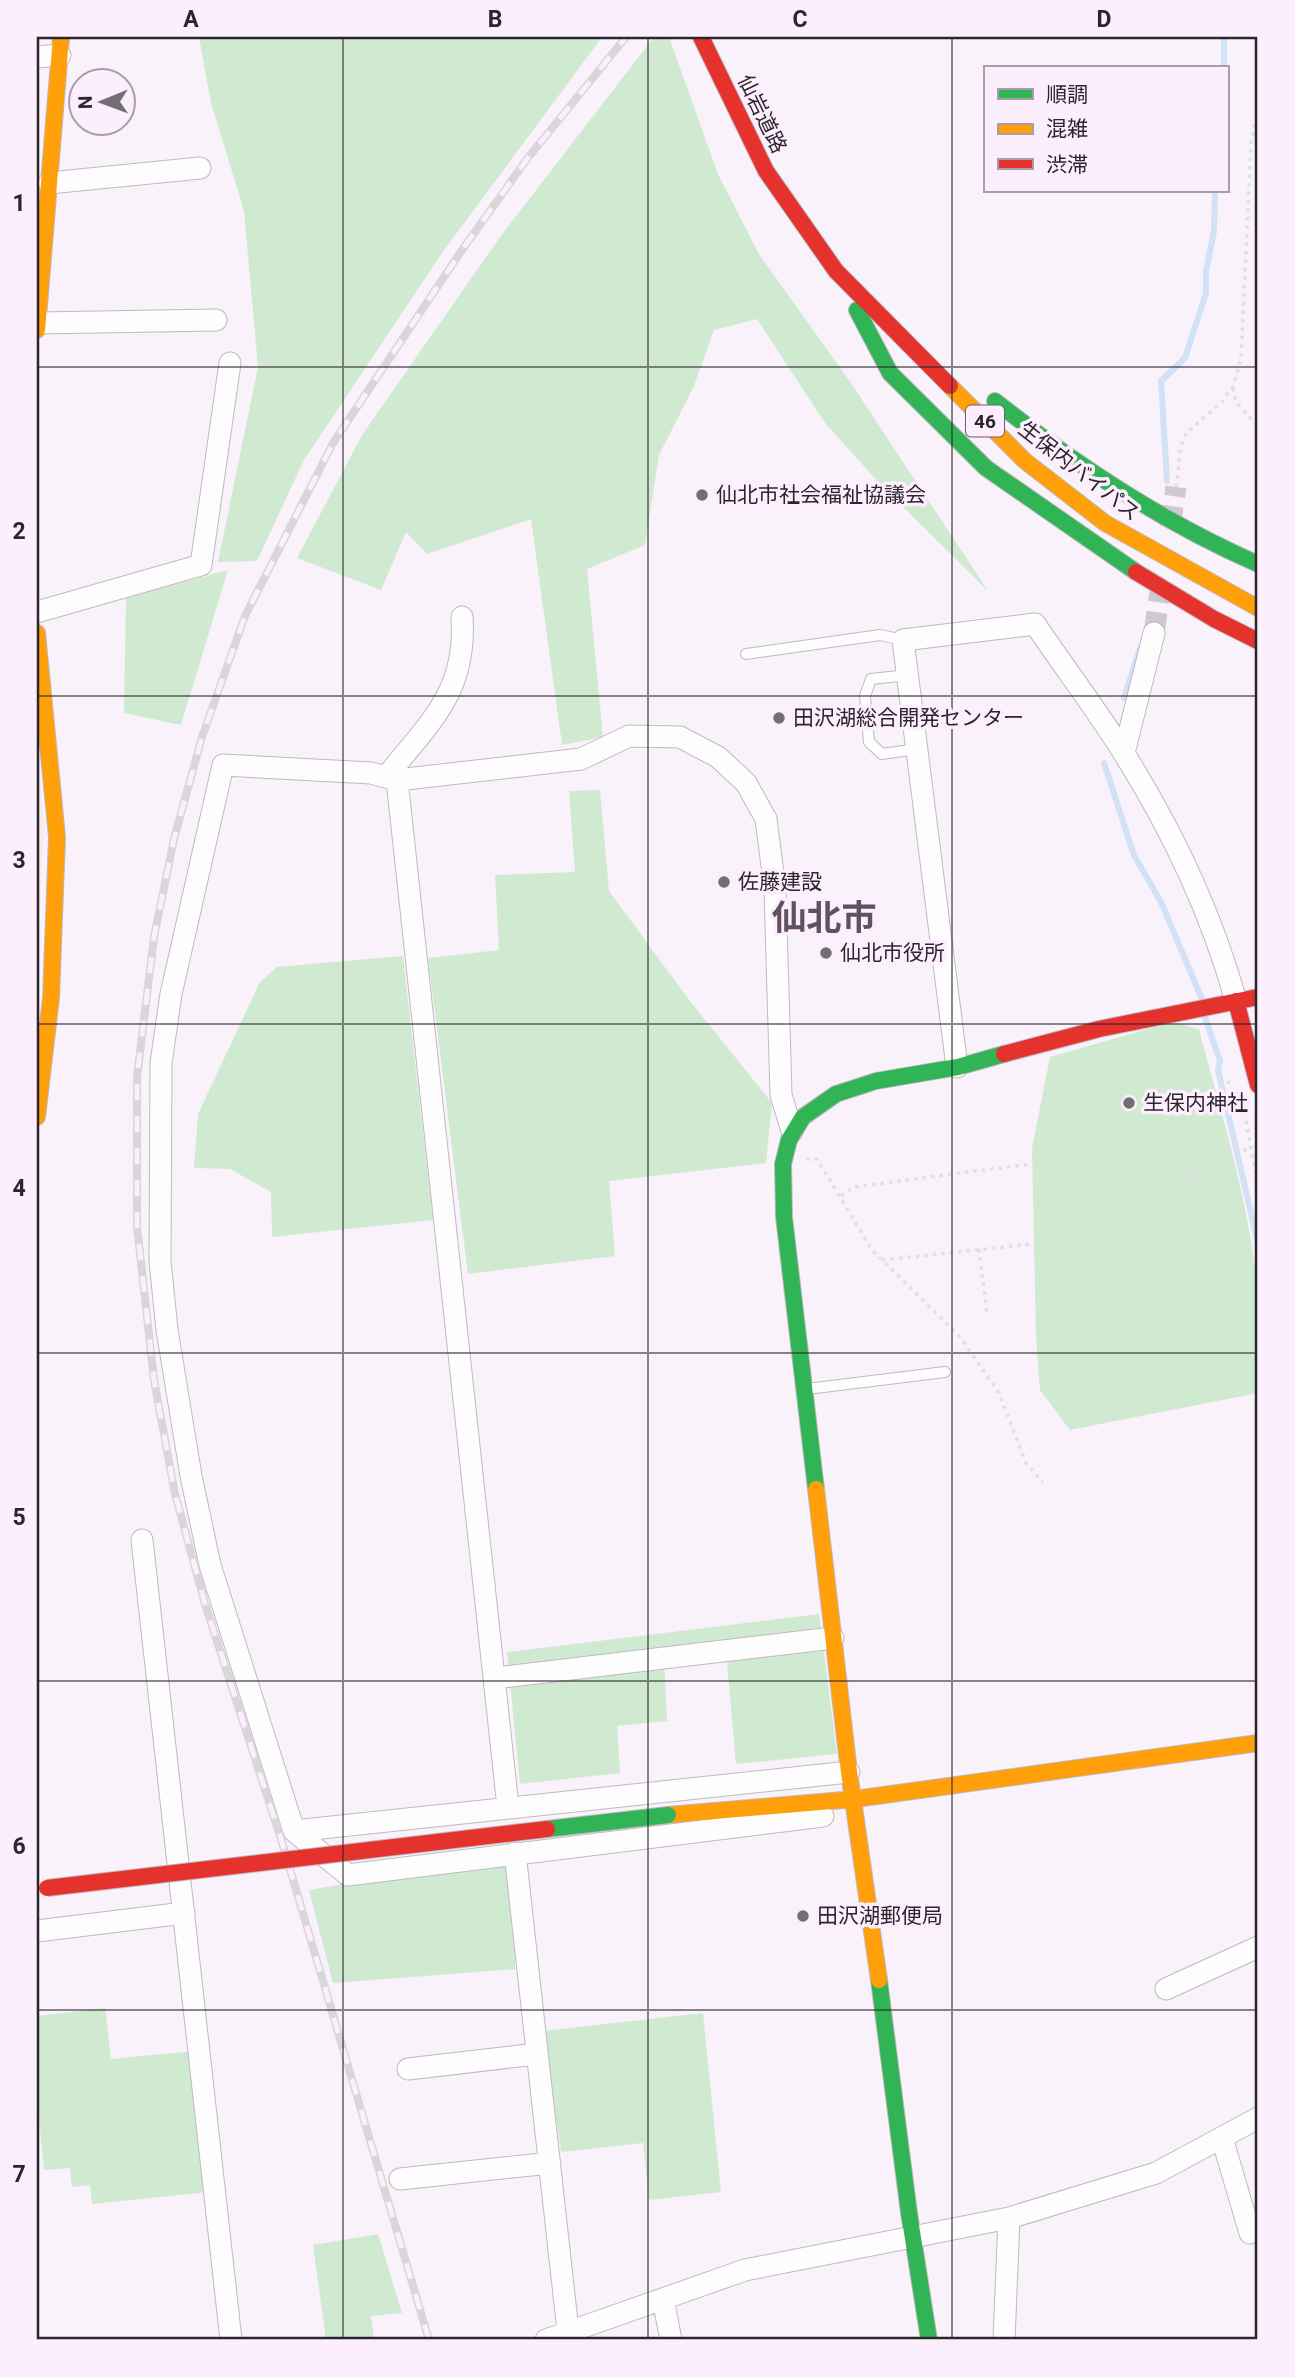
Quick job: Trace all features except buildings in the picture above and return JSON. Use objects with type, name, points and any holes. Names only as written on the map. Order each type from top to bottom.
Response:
[{"type":"main road","name":"仙岩道路","points":[[701,37],[766,171]]},
{"type":"main road","points":[[37,326],[49,183],[44,156],[60,46]]},
{"type":"main road","name":"生保内バイパス","points":[[766,171],[836,271],[1025,461],[1105,523],[1258,608]]},
{"type":"main road","points":[[836,271],[960,373]]},
{"type":"main road","points":[[836,271],[890,373],[986,468],[1103,552],[1214,619],[1258,641]]},
{"type":"main road","points":[[981,389],[1033,432],[1121,491],[1200,537],[1258,564]]},
{"type":"main road","points":[[37,633],[54,809],[56,901],[43,1012],[37,1117]]},
{"type":"main road","points":[[929,2340],[849,1772],[784,1217],[781,1176],[783,1158],[792,1131],[805,1115],[828,1098],[865,1085],[957,1067],[1074,1034],[1258,997]]},
{"type":"main road","points":[[1236,1001],[1258,1085]]},
{"type":"main road","points":[[42,1888],[668,1815],[855,1805],[1258,1743]]},
{"type":"street","points":[[37,57],[60,46]]},
{"type":"street","points":[[49,183],[200,168]]},
{"type":"street","points":[[37,326],[216,320]]},
{"type":"street","points":[[37,612],[201,565],[230,363]]},
{"type":"street","points":[[462,617],[462,662],[449,695],[391,778],[509,1807]]},
{"type":"street","points":[[957,1067],[903,640],[1035,624],[1124,753],[1170,835],[1226,967],[1236,1001]]},
{"type":"street","points":[[1124,753],[1154,633]]},
{"type":"street","points":[[792,1131],[781,1095],[775,889],[766,819],[746,783],[718,757],[680,737],[629,736],[580,759],[391,778],[371,773],[223,765],[171,994],[160,1063],[160,1261],[167,1330],[191,1476],[210,1565],[294,1831],[348,1875],[855,1805]]},
{"type":"street","points":[[142,1540],[231,2340]]},
{"type":"street","points":[[495,1678],[833,1638]]},
{"type":"street","points":[[294,1831],[849,1772]]},
{"type":"street","points":[[515,1853],[568,2337]]},
{"type":"street","points":[[37,1931],[184,1913]]},
{"type":"street","points":[[1166,1989],[1258,1947]]},
{"type":"street","points":[[408,2069],[536,2054]]},
{"type":"street","points":[[546,2340],[568,2337],[745,2270],[1009,2218],[1156,2173],[1258,2118]]},
{"type":"street","points":[[1222,2138],[1250,2232]]},
{"type":"street","points":[[400,2179],[550,2163]]},
{"type":"street","points":[[1004,2340],[1009,2218]]},
{"type":"street","points":[[663,2299],[671,2340]]},
{"type":"lane","points":[[747,653],[880,635],[903,640]]},
{"type":"lane","points":[[908,675],[871,679],[865,696],[869,742],[882,754],[917,749]]},
{"type":"lane","points":[[37,803],[54,809]]},
{"type":"lane","points":[[804,1390],[945,1372]]},
{"type":"path","points":[[1176,488],[1181,446],[1186,433],[1222,402],[1233,386],[1244,337],[1251,144],[1258,106]]},
{"type":"path","points":[[1233,386],[1236,402],[1258,427]]},
{"type":"path","points":[[1159,1089],[1239,1081]]},
{"type":"path","points":[[1146,1230],[1146,1212],[1220,1153],[1251,1149]]},
{"type":"path","points":[[783,1158],[817,1159],[872,1250],[960,1337],[999,1393],[1026,1463],[1043,1482]]},
{"type":"path","points":[[841,1196],[854,1187],[1030,1164]]},
{"type":"path","points":[[1197,1215],[1200,1169]]},
{"type":"path","points":[[882,1260],[1032,1244]]},
{"type":"path","points":[[979,1250],[986,1315]]},
{"type":"shaded area","points":[[37,722],[44,829],[37,976]]},
{"type":"green space","points":[[199,37],[602,37],[442,253],[304,460],[257,561],[218,562],[258,367],[244,211],[211,103]]},
{"type":"green space","points":[[654,37],[669,37],[718,174],[759,254],[849,380],[988,591],[881,485],[825,423],[757,319],[714,330],[694,386],[659,455],[645,545],[587,569],[603,737],[562,745],[531,519],[427,554],[406,532],[381,590],[297,558],[362,435],[500,237]]},
{"type":"green space","points":[[228,570],[181,725],[124,713],[126,598]]},
{"type":"green space","points":[[600,790],[609,891],[690,1001],[772,1103],[766,1163],[609,1181],[615,1256],[468,1274],[428,958],[499,950],[495,875],[575,872],[569,791]]},
{"type":"green space","points":[[403,956],[433,1220],[272,1237],[271,1192],[230,1169],[194,1168],[198,1114],[260,982],[277,967]]},
{"type":"green space","points":[[1172,1022],[1199,1029],[1236,1167],[1255,1272],[1259,1328],[1258,1393],[1070,1430],[1040,1390],[1036,1337],[1032,1148],[1050,1057]]},
{"type":"green space","points":[[819,1614],[837,1754],[736,1764],[726,1651],[664,1658],[667,1721],[617,1726],[620,1773],[520,1784],[507,1652]]},
{"type":"green space","points":[[515,1853],[515,1969],[333,1983],[309,1890]]},
{"type":"green space","points":[[105,2008],[111,2059],[194,2051],[209,2192],[92,2204],[90,2185],[72,2187],[70,2168],[44,2170],[37,2098],[37,2016]]},
{"type":"green space","points":[[703,2013],[721,2192],[649,2200],[643,2143],[561,2152],[543,2031]]},
{"type":"green space","points":[[378,2234],[402,2313],[371,2316],[374,2340],[326,2340],[313,2245]]},
{"type":"waterway","points":[[1224,37],[1224,66]]},
{"type":"waterway","points":[[1167,481],[1161,381],[1185,358],[1206,293],[1206,271],[1214,231],[1215,192]]},
{"type":"waterway","points":[[1124,698],[1140,648]]},
{"type":"waterway","points":[[1104,763],[1134,855],[1161,902],[1202,999]]},
{"type":"waterway","points":[[1205,1017],[1220,1061],[1218,1070],[1258,1243]]},
{"type":"tunnel","points":[[1170,527],[1176,487]]},
{"type":"tunnel","points":[[1154,633],[1162,579]]},
{"type":"railway","points":[[429,2340],[281,1839],[205,1604],[175,1494],[154,1380],[137,1226],[137,1077],[154,937],[174,839],[202,737],[245,616],[333,443],[462,250],[527,159],[626,37]]},
{"type":"traffic: fast","points":[[857,310],[890,373],[986,468],[1136,572]]},
{"type":"traffic: fast","points":[[995,401],[1057,448],[1121,491],[1188,530],[1258,564]]},
{"type":"traffic: fast","points":[[816,1489],[784,1217],[783,1164],[789,1140],[803,1117],[836,1094],[876,1081],[958,1067],[1004,1054]]},
{"type":"traffic: fast","points":[[547,1829],[668,1815]]},
{"type":"traffic: fast","points":[[879,1980],[909,2213],[929,2340]]},
{"type":"traffic: slow","points":[[37,330],[61,37]]},
{"type":"traffic: slow","points":[[950,386],[1025,461],[1105,523],[1258,608]]},
{"type":"traffic: slow","points":[[37,633],[57,837],[51,998],[37,1117]]},
{"type":"traffic: slow","points":[[816,1489],[849,1772],[879,1980]]},
{"type":"traffic: slow","points":[[668,1815],[855,1799],[1258,1743]]},
{"type":"traffic: jam","points":[[701,37],[766,171],[836,271],[950,386]]},
{"type":"traffic: jam","points":[[1136,572],[1214,619],[1258,641]]},
{"type":"traffic: jam","points":[[1004,1054],[1099,1029],[1258,997]]},
{"type":"traffic: jam","points":[[1236,1001],[1258,1085]]},
{"type":"traffic: jam","points":[[47,1888],[547,1829]]},
{"type":"place","name":"仙北市社会福祉協議会","points":[[702,495]]},
{"type":"place","name":"田沢湖総合開発センター","points":[[779,718]]},
{"type":"place","name":"佐藤建設","points":[[724,882]]},
{"type":"place","name":"仙北市役所","points":[[826,953]]},
{"type":"place","name":"生保内神社","points":[[1129,1103]]},
{"type":"place","name":"田沢湖郵便局","points":[[803,1916]]},
{"type":"district","name":"仙北市","points":[[824,918]]}]
